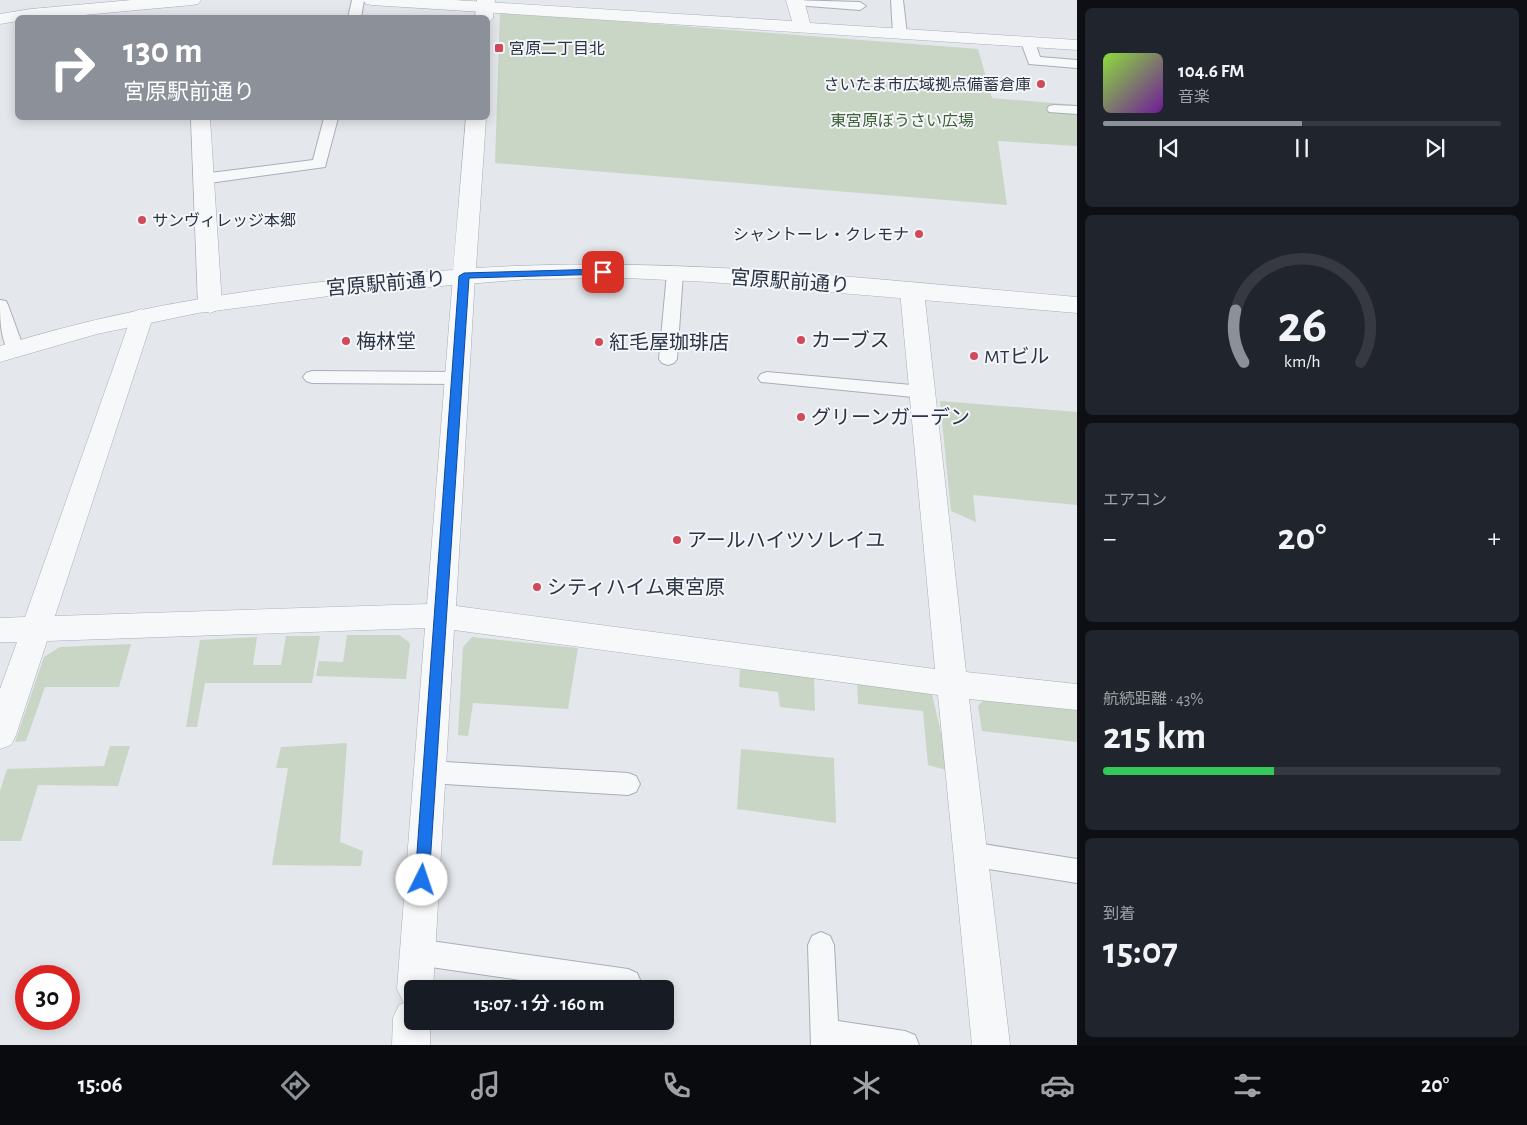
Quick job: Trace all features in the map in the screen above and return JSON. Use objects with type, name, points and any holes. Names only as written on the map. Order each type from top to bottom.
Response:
[{"type":"street","points":[[25,15],[194,0],[196,15]]},
{"type":"street","points":[[372,0],[1077,45]]},
{"type":"street","points":[[795,1],[802,27]]},
{"type":"street","points":[[0,19],[15,17]]},
{"type":"street","points":[[200,120],[210,305]]},
{"type":"street","points":[[415,980],[476,120]]},
{"type":"street","name":"宮原駅前通り","points":[[8,351],[141,317],[210,305],[330,288],[464,276],[567,272],[676,273],[1077,305]]},
{"type":"street","points":[[912,291],[991,1045]]},
{"type":"street","points":[[0,735],[141,317]]},
{"type":"street","points":[[0,630],[440,616],[952,684],[1077,697]]},
{"type":"street","points":[[411,1045],[412,1030]]},
{"type":"lane","points":[[355,15],[358,0]]},
{"type":"lane","points":[[897,0],[900,34]]},
{"type":"lane","points":[[795,1],[860,6]]},
{"type":"lane","points":[[1028,42],[1034,61],[1077,64]]},
{"type":"lane","points":[[1054,109],[1077,110]]},
{"type":"lane","points":[[202,180],[320,164],[331,120]]},
{"type":"lane","points":[[668,359],[676,273]]},
{"type":"lane","points":[[0,305],[8,351]]},
{"type":"lane","points":[[312,378],[457,378]]},
{"type":"lane","points":[[767,378],[922,392]]},
{"type":"lane","points":[[429,772],[628,784]]},
{"type":"lane","points":[[970,854],[1077,871]]},
{"type":"lane","points":[[821,945],[825,1039],[905,1045]]},
{"type":"lane","points":[[417,952],[614,980]]},
{"type":"green space","name":"東宮原ぼうさい広場","points":[[500,12],[978,49],[992,98],[1077,105],[1077,146],[998,141],[1007,205],[495,163]]},
{"type":"green space","points":[[940,401],[1077,412],[1077,505],[973,495],[976,522],[951,511]]},
{"type":"green space","points":[[347,635],[399,635],[410,643],[406,679],[316,676],[319,661],[343,662]]},
{"type":"green space","points":[[286,636],[320,636],[312,683],[205,683],[197,727],[186,727],[200,640],[257,637],[253,665],[281,665]]},
{"type":"green space","points":[[472,637],[578,648],[568,709],[473,703],[468,736],[458,735],[463,647]]},
{"type":"green space","points":[[131,644],[119,687],[45,687],[26,741],[15,742],[44,657],[60,647]]},
{"type":"green space","points":[[740,669],[814,676],[815,711],[780,707],[778,692],[739,687]]},
{"type":"green space","points":[[857,681],[931,690],[950,771],[928,765],[923,711],[858,704]]},
{"type":"green space","points":[[986,697],[1077,708],[1077,742],[982,731],[978,706]]},
{"type":"green space","points":[[347,743],[340,842],[363,851],[361,866],[272,865],[288,768],[276,768],[281,747]]},
{"type":"green space","points":[[110,746],[130,746],[118,786],[38,785],[21,841],[0,841],[0,791],[7,769],[104,766]]},
{"type":"green space","points":[[741,749],[834,758],[836,823],[737,809]]},
{"type":"place","name":"宮原二丁目北","points":[[499,48]]},
{"type":"place","name":"さいたま市広域拠点備蓄倉庫","points":[[1041,84]]},
{"type":"place","name":"サンヴィレッジ本郷","points":[[142,220]]},
{"type":"place","name":"シャントーレ・クレモナ","points":[[919,234]]},
{"type":"place","name":"カーブス","points":[[801,340]]},
{"type":"place","name":"梅林堂","points":[[346,341]]},
{"type":"place","name":"紅毛屋珈琲店","points":[[599,342]]},
{"type":"place","name":"MTビル","points":[[974,356]]},
{"type":"place","name":"グリーンガーデン","points":[[801,417]]},
{"type":"place","name":"アールハイツソレイユ","points":[[677,540]]},
{"type":"place","name":"シティハイム東宮原","points":[[537,587]]},
{"type":"route","points":[[422,880],[464,276],[603,272]]}]
